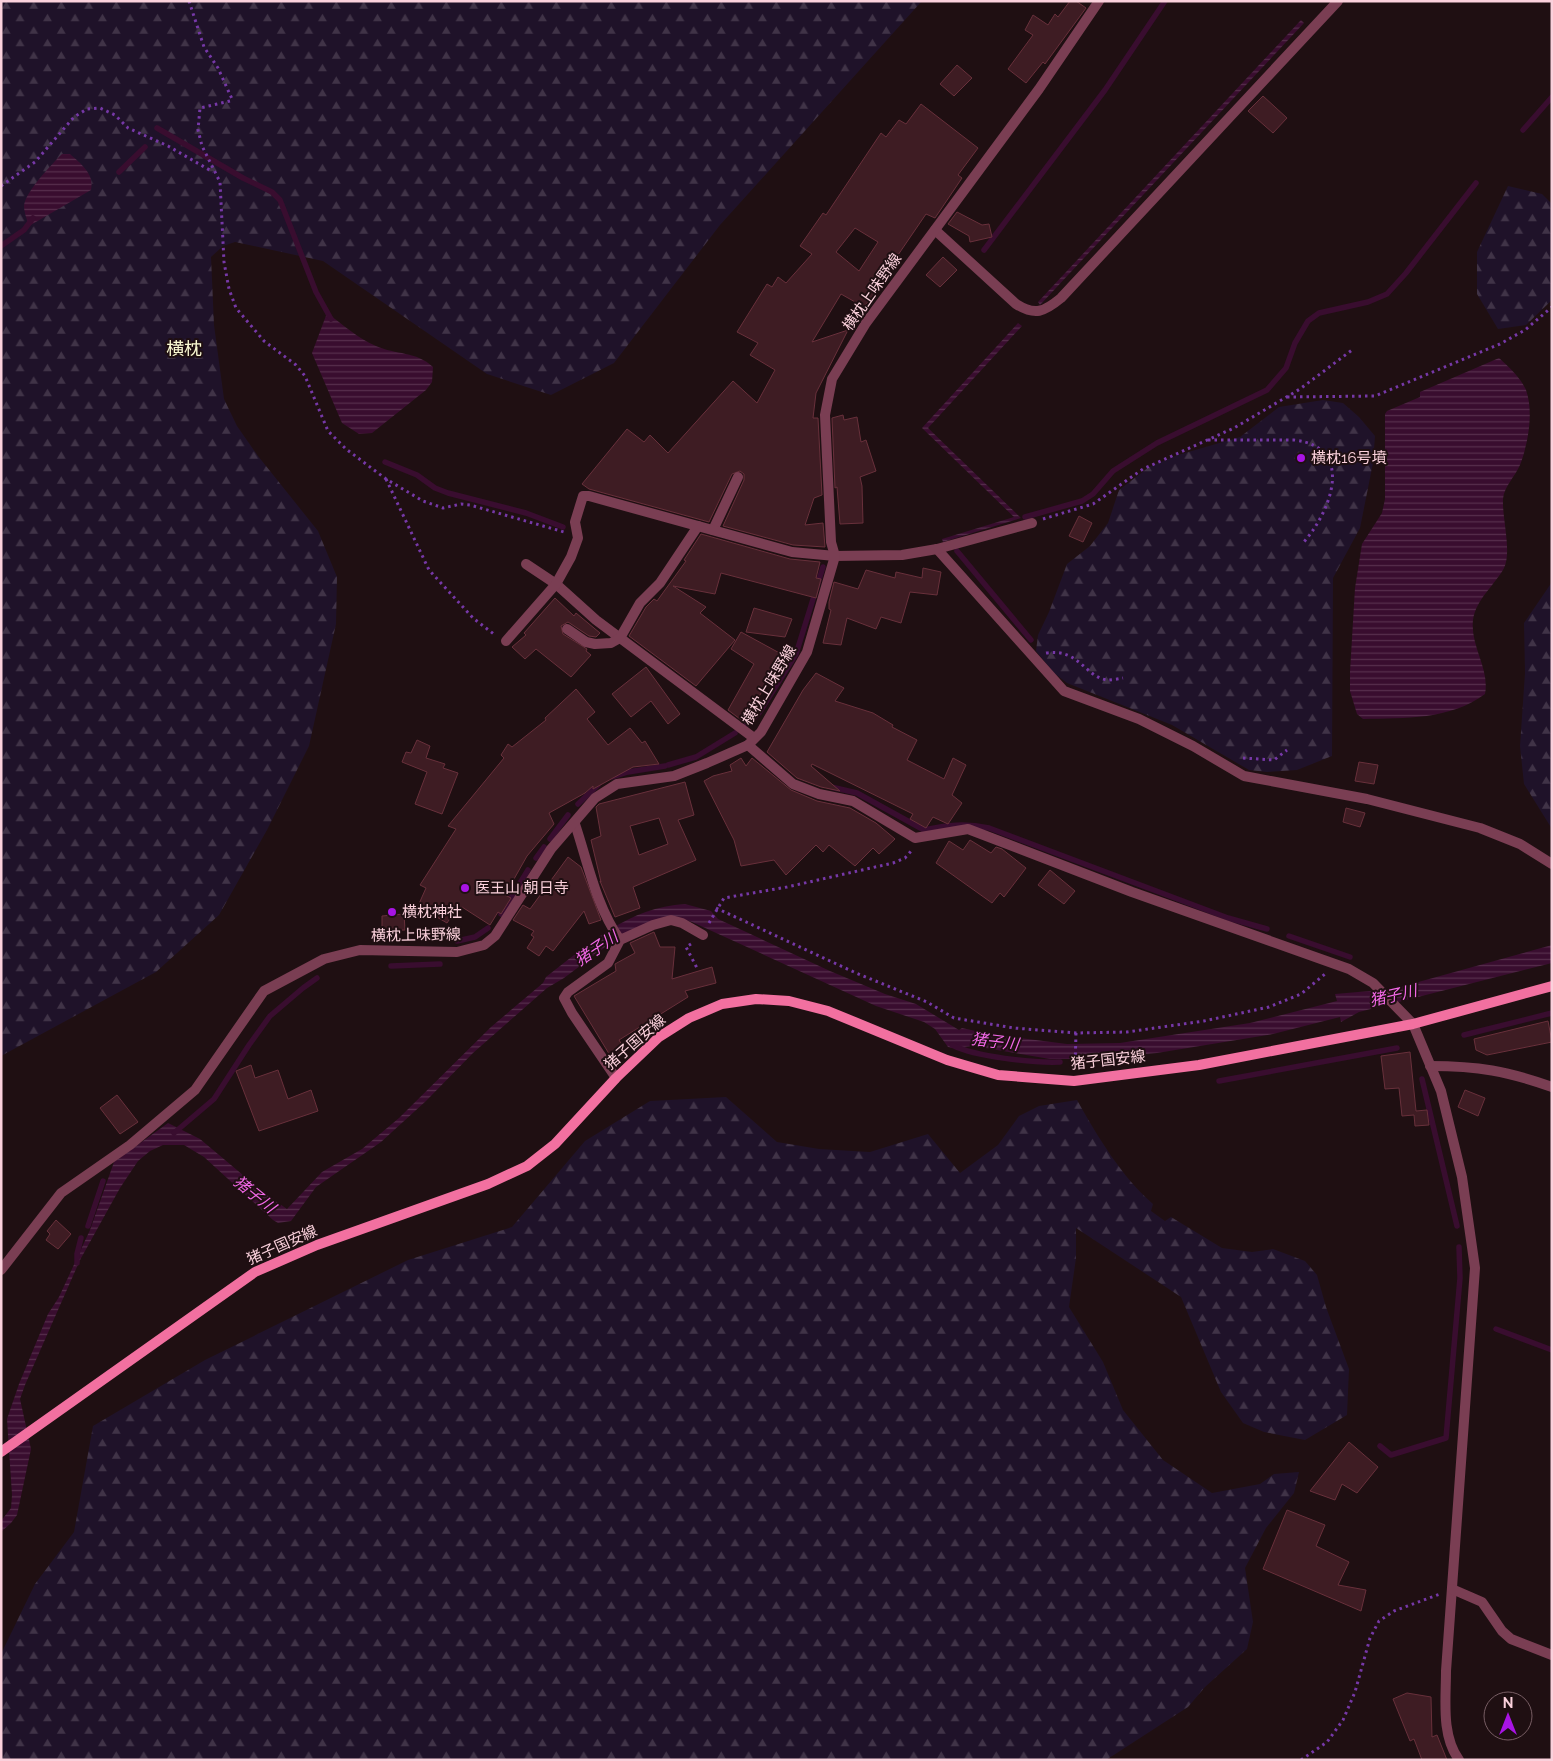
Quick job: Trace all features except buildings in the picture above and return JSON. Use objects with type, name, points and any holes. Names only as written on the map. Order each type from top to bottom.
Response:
[{"type":"main road","name":"猪子国安線","points":[[3,1451],[255,1272],[317,1245],[488,1184],[527,1166],[555,1144],[616,1078],[659,1037],[689,1018],[722,1004],[756,999],[788,1001],[828,1011],[947,1060],[998,1075],[1074,1081],[1199,1065],[1413,1024],[1552,986]]},
{"type":"street","name":"横枕上味野線","points":[[1,1270],[61,1193],[145,1133],[195,1090],[264,991],[324,959],[345,953],[360,950],[457,952],[484,945],[495,936],[551,850],[575,824],[595,798],[618,784],[674,776],[751,742],[761,732],[807,652],[835,556],[831,542],[825,415],[832,379],[866,323],[1039,89],[1099,1]]},
{"type":"street","points":[[935,230],[1016,304],[1030,311],[1045,310],[1061,298],[1338,1]]},
{"type":"street","points":[[713,530],[738,476]]},
{"type":"street","points":[[506,641],[556,584],[571,557],[578,536],[575,522],[577,511],[583,496],[589,496],[792,552],[835,556],[902,555],[937,549],[1032,523]]},
{"type":"street","points":[[567,630],[586,642],[595,644],[611,643],[620,638],[640,603],[660,583],[698,526]]},
{"type":"street","points":[[937,549],[1064,691],[1139,719],[1244,776],[1366,799],[1480,828],[1520,844],[1552,864]]},
{"type":"street","points":[[526,564],[556,584],[596,620],[751,742],[793,784],[819,794],[853,801],[915,838],[968,829],[1140,896],[1336,965],[1373,982],[1413,1024],[1441,1091],[1462,1177],[1475,1268],[1446,1671],[1446,1716],[1450,1747],[1459,1760]]},
{"type":"street","points":[[575,824],[609,925],[620,940]]},
{"type":"street","points":[[616,1078],[564,998],[568,992],[608,963],[620,940],[653,925],[671,920],[682,923],[703,935]]},
{"type":"street","points":[[1430,1066],[1468,1066],[1516,1074],[1552,1087]]},
{"type":"street","points":[[1452,1590],[1482,1602],[1502,1631],[1511,1639],[1552,1655]]},
{"type":"path","points":[[189,1],[204,47],[218,68],[232,99],[230,102],[200,108],[198,130],[214,172],[220,182],[224,262],[229,289],[236,308],[264,340],[296,366],[305,376],[328,431],[346,449],[386,479],[423,501],[443,508],[461,504],[470,505],[578,536]]},
{"type":"path","points":[[1,186],[34,162],[74,117],[87,109],[100,108],[115,115],[128,128],[168,146],[214,172]]},
{"type":"path","points":[[1286,397],[1375,396],[1500,344],[1526,330],[1552,308]]},
{"type":"path","points":[[1032,523],[1093,504],[1142,468],[1234,428],[1286,397],[1352,350]]},
{"type":"path","points":[[1207,439],[1246,442],[1294,440],[1305,441],[1320,448],[1330,462],[1333,478],[1331,492],[1324,515],[1314,532],[1302,544]]},
{"type":"path","points":[[386,479],[429,570],[473,618],[506,641]]},
{"type":"path","points":[[1032,657],[1058,651],[1076,659],[1101,678],[1123,678]]},
{"type":"path","points":[[1226,766],[1243,758],[1274,760],[1287,750]]},
{"type":"path","points":[[697,968],[686,948],[703,935],[716,908],[724,898],[735,894],[787,887],[893,864],[912,851],[915,838]]},
{"type":"path","points":[[716,908],[856,973],[927,1002],[954,1018],[1014,1028],[1076,1033],[1136,1030],[1204,1021],[1269,1007],[1301,994],[1336,965]]},
{"type":"path","points":[[1074,1081],[1076,1033]]},
{"type":"path","points":[[1301,1760],[1327,1742],[1343,1720],[1355,1692],[1370,1638],[1379,1621],[1394,1610],[1452,1590]]},
{"type":"green space","points":[[1,1],[922,1],[720,225],[614,363],[551,395],[487,374],[323,261],[235,242],[223,246],[211,257],[214,325],[224,399],[237,426],[258,456],[318,531],[337,577],[336,624],[309,746],[267,830],[219,915],[156,972],[1,1056]]},
{"type":"green space","points":[[1508,186],[1542,194],[1552,204],[1552,300],[1526,325],[1498,329],[1477,294],[1477,252]]},
{"type":"green space","points":[[1323,400],[1343,403],[1359,417],[1375,436],[1373,463],[1360,528],[1333,578],[1332,756],[1297,770],[1267,772],[1249,770],[1172,725],[1067,683],[1054,673],[1036,651],[1038,635],[1067,564],[1090,546],[1108,523],[1119,490],[1149,467],[1178,455],[1240,437],[1279,407]]},
{"type":"green space","points":[[1552,582],[1552,829],[1524,784],[1520,746],[1525,673],[1524,623]]},
{"type":"green space","points":[[726,1097],[777,1142],[819,1149],[870,1152],[928,1134],[960,1173],[998,1145],[1019,1116],[1039,1106],[1077,1100],[1120,1169],[1153,1204],[1151,1211],[1165,1221],[1171,1217],[1222,1248],[1252,1252],[1273,1249],[1305,1261],[1317,1275],[1326,1307],[1349,1369],[1347,1415],[1305,1440],[1264,1432],[1243,1423],[1221,1392],[1181,1297],[1076,1228],[1076,1258],[1069,1307],[1103,1362],[1123,1410],[1163,1460],[1212,1493],[1260,1484],[1274,1474],[1299,1472],[1294,1493],[1266,1528],[1245,1568],[1253,1622],[1247,1649],[1205,1687],[1188,1707],[1106,1760],[1,1760],[1,1654],[35,1584],[74,1532],[93,1426],[205,1360],[408,1260],[512,1227],[585,1141],[650,1101]]},
{"type":"water","points":[[1301,20],[1304,23],[1040,305],[1038,302]]},
{"type":"water","points":[[62,154],[70,154],[86,169],[91,179],[91,190],[29,226],[24,206],[29,193]]},
{"type":"water","points":[[327,313],[370,343],[383,349],[420,358],[433,367],[432,382],[426,390],[372,433],[359,434],[342,423],[312,353]]},
{"type":"water","points":[[1018,323],[1022,326],[928,428],[1021,518],[943,542],[942,539],[1014,517],[922,428]]},
{"type":"water","points":[[1499,358],[1514,372],[1524,386],[1530,408],[1530,418],[1528,438],[1523,457],[1505,490],[1503,499],[1507,544],[1506,561],[1504,568],[1478,605],[1473,620],[1474,639],[1485,676],[1485,694],[1457,709],[1442,713],[1411,718],[1363,719],[1357,714],[1350,691],[1355,588],[1362,544],[1382,513],[1385,499],[1385,414],[1387,411],[1420,397],[1420,392]]},
{"type":"water","name":"猪子川","points":[[685,904],[711,911],[718,919],[830,971],[885,994],[916,1004],[959,1030],[962,1028],[989,1034],[1067,1044],[1120,1043],[1250,1023],[1337,1001],[1335,994],[1393,989],[1552,945],[1552,963],[1359,1012],[1341,1022],[1340,1017],[1273,1034],[1157,1053],[1089,1059],[1050,1059],[973,1046],[948,1047],[935,1029],[924,1022],[876,1006],[692,922],[676,917],[633,931],[612,942],[564,978],[547,988],[473,1053],[426,1101],[381,1142],[316,1187],[291,1221],[278,1223],[273,1220],[204,1157],[184,1145],[163,1145],[150,1151],[138,1161],[120,1188],[80,1260],[25,1385],[20,1399],[31,1449],[17,1515],[1,1532],[1,1521],[11,1508],[12,1495],[7,1419],[19,1384],[48,1314],[59,1297],[90,1230],[114,1162],[168,1123],[200,1139],[263,1192],[287,1209],[322,1172],[362,1149],[399,1118],[491,1027],[543,983],[546,977],[578,952],[611,929],[628,920],[646,912]]},
{"type":"waterway","points":[[984,250],[1105,90],[1165,1]]},
{"type":"waterway","points":[[1523,130],[1552,97]]},
{"type":"waterway","points":[[157,128],[243,178],[272,192],[280,200],[316,292],[331,319]]},
{"type":"waterway","points":[[119,172],[145,147]]},
{"type":"waterway","points":[[1025,517],[1082,501],[1093,494],[1113,471],[1157,443],[1267,390],[1286,368],[1295,343],[1308,321],[1319,313],[1368,302],[1387,294],[1406,273],[1476,183]]},
{"type":"waterway","points":[[1,246],[24,230],[33,218]]},
{"type":"waterway","points":[[385,462],[417,475],[435,488],[448,493],[526,513],[563,527]]},
{"type":"waterway","points":[[957,551],[1031,640]]},
{"type":"waterway","points":[[745,726],[759,713],[796,654],[823,567]]},
{"type":"waterway","points":[[668,765],[696,757],[735,733]]},
{"type":"waterway","points":[[612,777],[628,772],[665,766]]},
{"type":"waterway","points":[[578,804],[598,785]]},
{"type":"waterway","points":[[831,787],[857,793],[924,830],[956,825],[989,828],[1228,918],[1267,929]]},
{"type":"waterway","points":[[550,839],[568,815]]},
{"type":"waterway","points":[[536,858],[544,847]]},
{"type":"waterway","points":[[501,914],[528,870]]},
{"type":"waterway","points":[[457,941],[475,937],[488,928]]},
{"type":"waterway","points":[[1289,936],[1350,957]]},
{"type":"waterway","points":[[391,966],[440,964]]},
{"type":"waterway","points":[[174,1133],[214,1099],[270,1016],[317,978]]},
{"type":"waterway","points":[[1464,1035],[1552,1013]]},
{"type":"waterway","name":"猪子川","points":[[952,1045],[975,1053],[1005,1058],[1060,1062]]},
{"type":"waterway","points":[[1219,1081],[1397,1048]]},
{"type":"waterway","points":[[1422,1079],[1457,1226]]},
{"type":"waterway","points":[[88,1226],[103,1181]]},
{"type":"waterway","points":[[77,1263],[81,1238]]},
{"type":"waterway","points":[[1380,1446],[1391,1455],[1446,1438],[1460,1278],[1459,1247]]},
{"type":"waterway","points":[[1496,1329],[1552,1350]]},
{"type":"place","name":"横枕16号墳","points":[[1301,458]]},
{"type":"place","name":"医王山 朝日寺","points":[[465,888]]},
{"type":"place","name":"横枕神社","points":[[392,912]]},
{"type":"district","name":"横枕","points":[[184,349]]}]
